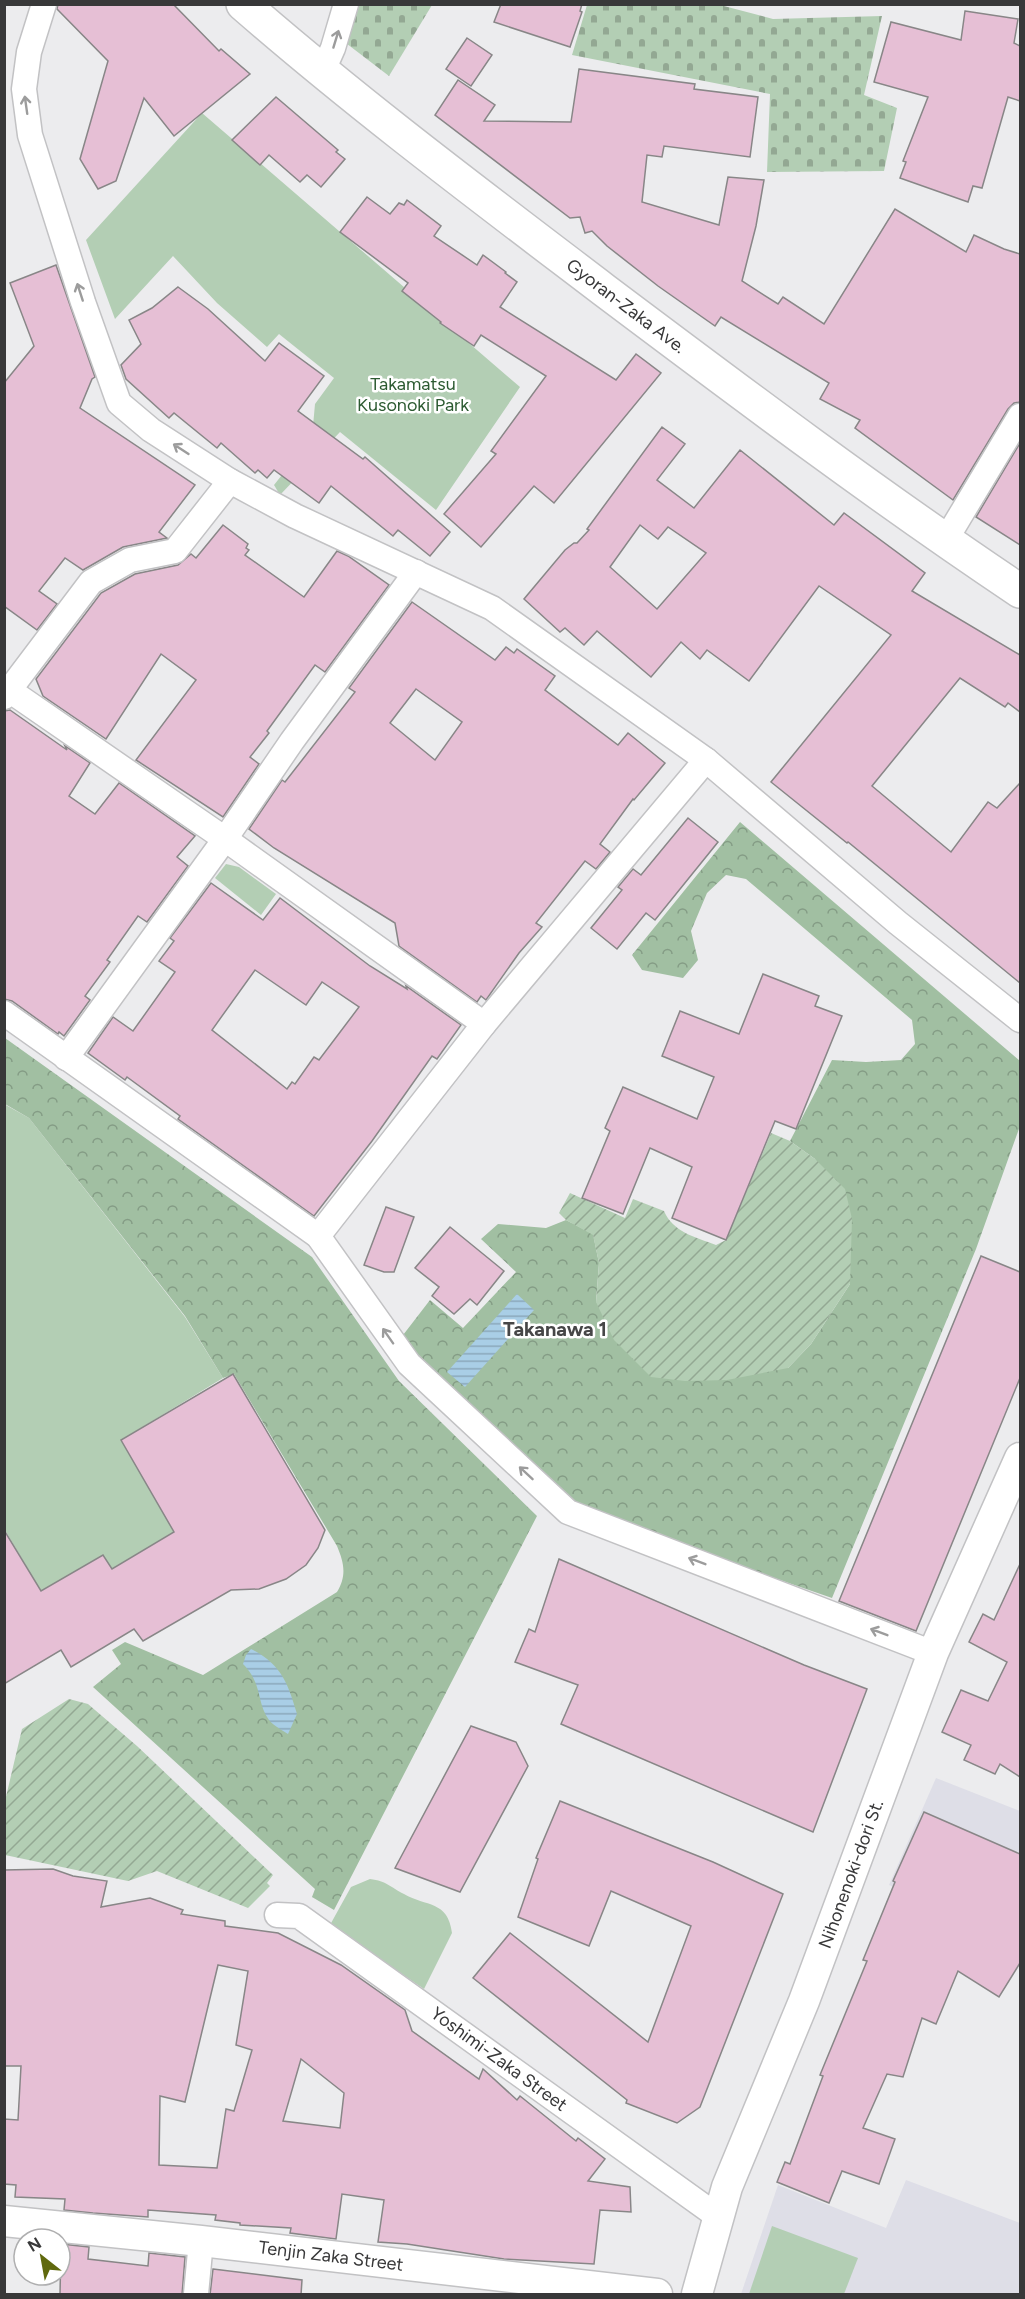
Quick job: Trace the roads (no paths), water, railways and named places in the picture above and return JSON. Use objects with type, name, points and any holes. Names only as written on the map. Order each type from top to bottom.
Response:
[{"type":"main road","name":"Gyoran-Zaka Ave.","points":[[243,4],[322,73],[701,363],[945,541],[1020,591]]},
{"type":"street","points":[[44,4],[29,52],[24,89],[30,135],[82,302],[119,403],[151,430],[231,481],[295,516],[492,608],[706,760],[898,923],[1020,1020]]},
{"type":"street","points":[[322,73],[333,48],[346,4]]},
{"type":"street","points":[[945,541],[1020,416]]},
{"type":"street","points":[[231,481],[175,551],[130,560],[91,582],[7,694],[225,839],[484,1024]]},
{"type":"street","points":[[66,1058],[225,839],[292,741],[416,572]]},
{"type":"street","points":[[318,1236],[484,1024],[706,760]]},
{"type":"street","points":[[4,1013],[318,1236],[409,1364],[568,1512],[933,1653]]},
{"type":"street","name":"Nihonenoki-dori St.","points":[[697,2295],[717,2216],[727,2187],[804,2001],[933,1653],[1020,1458]]},
{"type":"street","name":"Yoshimi-Zaka Street","points":[[277,1915],[299,1916],[717,2216]]},
{"type":"street","name":"Tenjin Zaka Street","points":[[4,2221],[201,2241],[657,2295]]},
{"type":"street","points":[[196,2295],[201,2241]]},
{"type":"water","points":[[517,1294],[534,1310],[465,1387],[447,1372]]},
{"type":"water","points":[[251,1649],[270,1661],[282,1676],[290,1693],[297,1714],[288,1734],[269,1720],[254,1679],[243,1664]]},
{"type":"district","name":"Takanawa 1","points":[[555,1329]]},
{"type":"park label","name":"Takamatsu Kusonoki Park","points":[[413,394]]}]
